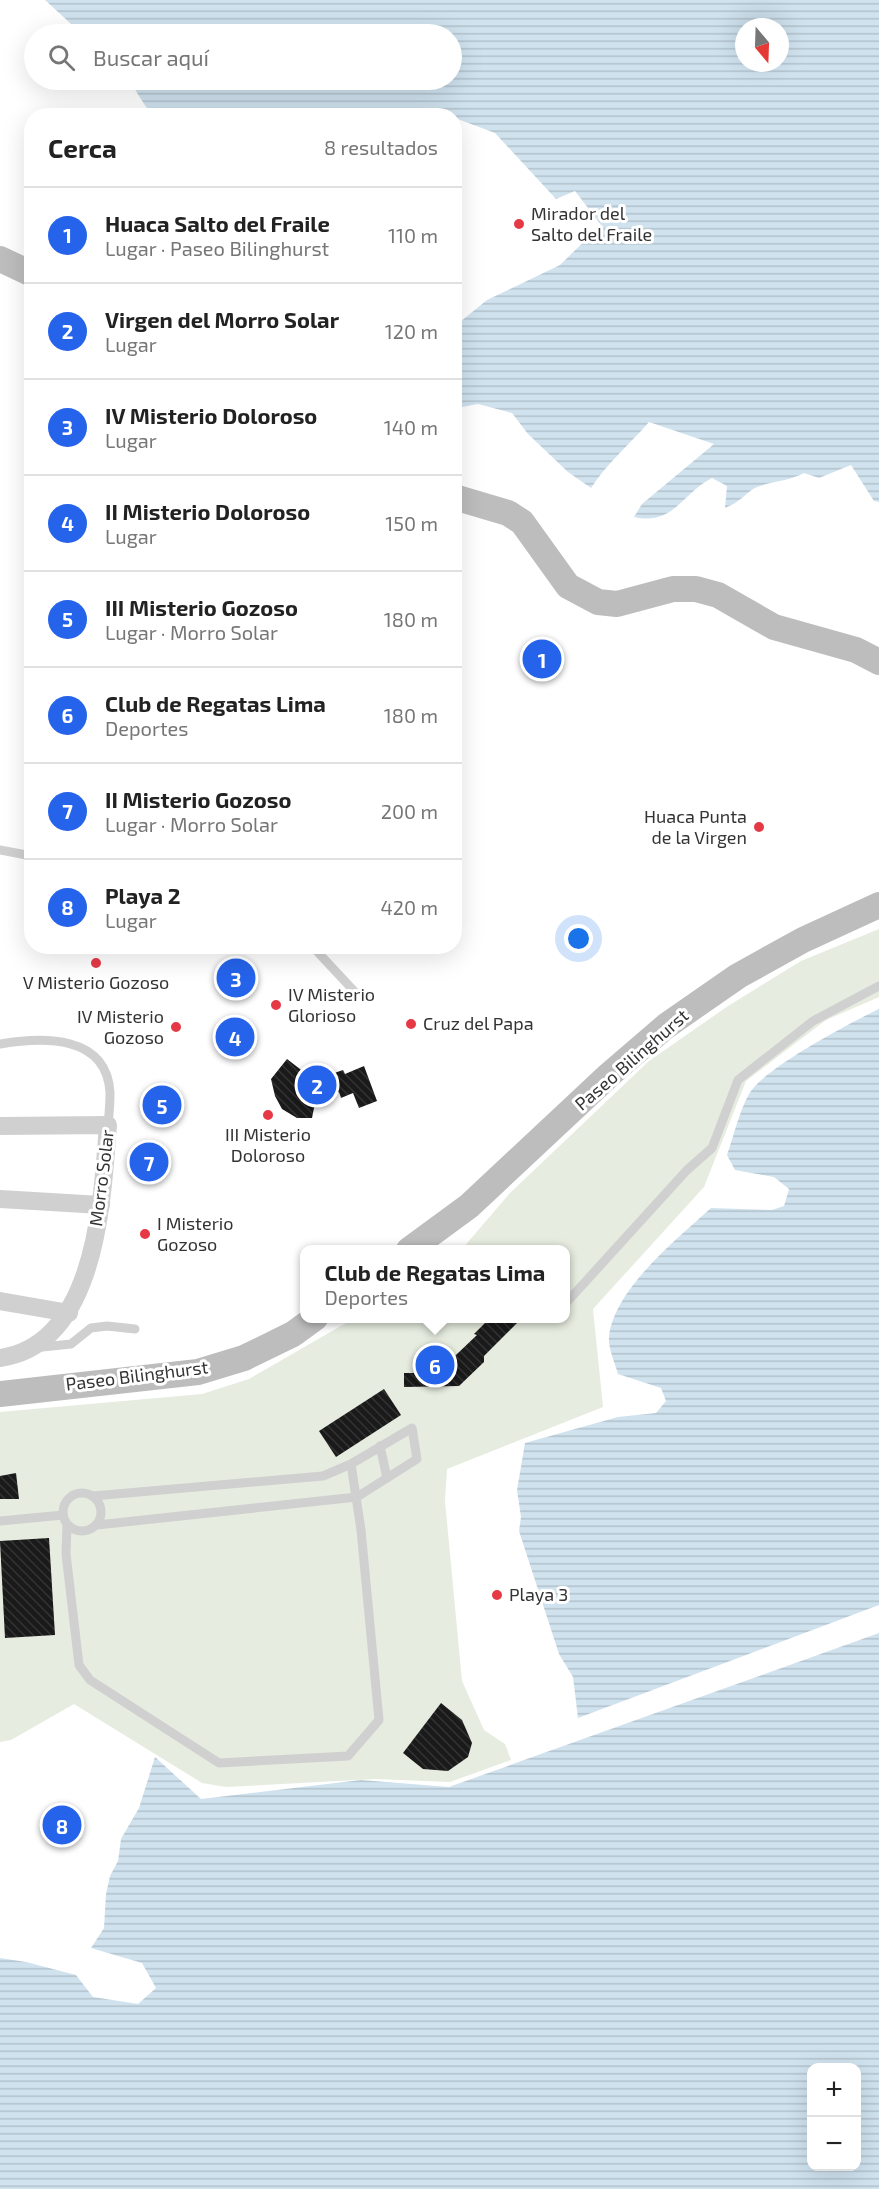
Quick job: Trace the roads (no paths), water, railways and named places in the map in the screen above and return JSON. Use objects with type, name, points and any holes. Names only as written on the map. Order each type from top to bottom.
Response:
[{"type":"main road","points":[[0,259],[24,270]]},
{"type":"main road","points":[[462,499],[508,513],[522,522],[568,586],[598,602],[617,604],[673,589],[696,589],[718,595],[774,627],[856,650],[879,662]]},
{"type":"main road","name":"Paseo Bilinghurst","points":[[416,1245],[469,1206],[609,1075],[666,1026],[738,976],[803,940],[879,905]]},
{"type":"main road","name":"Paseo Bilinghurst","points":[[7,1390],[198,1372],[244,1359],[293,1334],[308,1323]]},
{"type":"street","points":[[0,1126],[108,1125]]},
{"type":"street","name":"Morro Solar","points":[[0,1358],[28,1349],[48,1335],[69,1312],[89,1259],[101,1205],[108,1125]]},
{"type":"street","points":[[0,1199],[101,1205]]},
{"type":"street","points":[[0,1301],[69,1312]]},
{"type":"lane","points":[[0,850],[24,854]]},
{"type":"lane","points":[[319,954],[354,991]]},
{"type":"lane","points":[[570,1299],[687,1170],[712,1148],[738,1080],[813,1021],[879,986]]},
{"type":"lane","name":"Morro Solar","points":[[0,1044],[38,1040],[64,1041],[82,1047],[98,1060],[105,1073],[110,1091],[108,1125]]},
{"type":"lane","points":[[28,1349],[71,1344],[91,1328],[107,1326],[135,1329]]},
{"type":"lane","points":[[0,1521],[65,1519],[82,1531],[97,1524],[357,1497],[417,1459],[412,1428],[351,1464],[323,1476],[93,1496]]},
{"type":"lane","points":[[380,1446],[387,1478]]},
{"type":"lane","points":[[97,1524],[101,1506],[93,1496],[88,1493],[75,1494],[65,1502],[66,1554],[79,1665],[90,1680],[219,1763],[348,1756],[379,1720],[357,1497],[351,1464]]},
{"type":"water","points":[[45,0],[879,0],[879,502],[874,501],[851,465],[819,478],[804,473],[757,487],[725,508],[727,486],[712,478],[668,513],[648,519],[634,517],[642,504],[714,444],[649,422],[611,462],[591,488],[568,472],[528,434],[512,413],[478,404],[462,407],[462,320],[487,300],[560,265],[601,225],[575,191],[556,199],[495,133],[462,121],[462,108],[147,108],[135,90],[462,90],[462,24],[71,24]]},
{"type":"water","points":[[879,1009],[879,1605],[578,1718],[573,1677],[559,1654],[519,1531],[521,1517],[517,1490],[525,1443],[618,1417],[656,1413],[666,1401],[661,1388],[618,1374],[609,1337],[613,1319],[622,1301],[649,1266],[711,1208],[772,1210],[784,1206],[789,1189],[774,1177],[735,1170],[727,1155],[745,1101],[758,1083],[789,1059]]},
{"type":"water","points":[[879,1633],[879,2189],[0,2189],[0,1958],[76,1975],[93,1997],[138,2004],[156,1988],[142,1963],[91,1948],[104,1928],[106,1894],[110,1876],[118,1861],[121,1839],[139,1808],[155,1757],[201,1799],[361,1780],[449,1787]]},
{"type":"place","name":"Mirador del Salto del Fraile","points":[[519,224]]},
{"type":"place","name":"Huaca Salto del Fraile","points":[[542,659]]},
{"type":"place","name":"Huaca Punta de la Virgen","points":[[759,827]]},
{"type":"place","name":"V Misterio Gozoso","points":[[96,963]]},
{"type":"place","name":"IV Misterio Doloroso","points":[[236,978]]},
{"type":"place","name":"IV Misterio Glorioso","points":[[276,1005]]},
{"type":"place","name":"Cruz del Papa","points":[[411,1024]]},
{"type":"place","name":"IV Misterio Gozoso","points":[[176,1027]]},
{"type":"place","name":"II Misterio Doloroso","points":[[235,1037]]},
{"type":"place","name":"Virgen del Morro Solar","points":[[317,1085]]},
{"type":"place","name":"III Misterio Gozoso","points":[[162,1105]]},
{"type":"place","name":"III Misterio Doloroso","points":[[268,1115]]},
{"type":"place","name":"II Misterio Gozoso","points":[[149,1162]]},
{"type":"place","name":"I Misterio Gozoso","points":[[145,1234]]},
{"type":"place","name":"Club de Regatas Lima","points":[[435,1365]]},
{"type":"place","name":"Playa 3","points":[[497,1595]]},
{"type":"place","name":"Playa 2","points":[[62,1825]]}]
